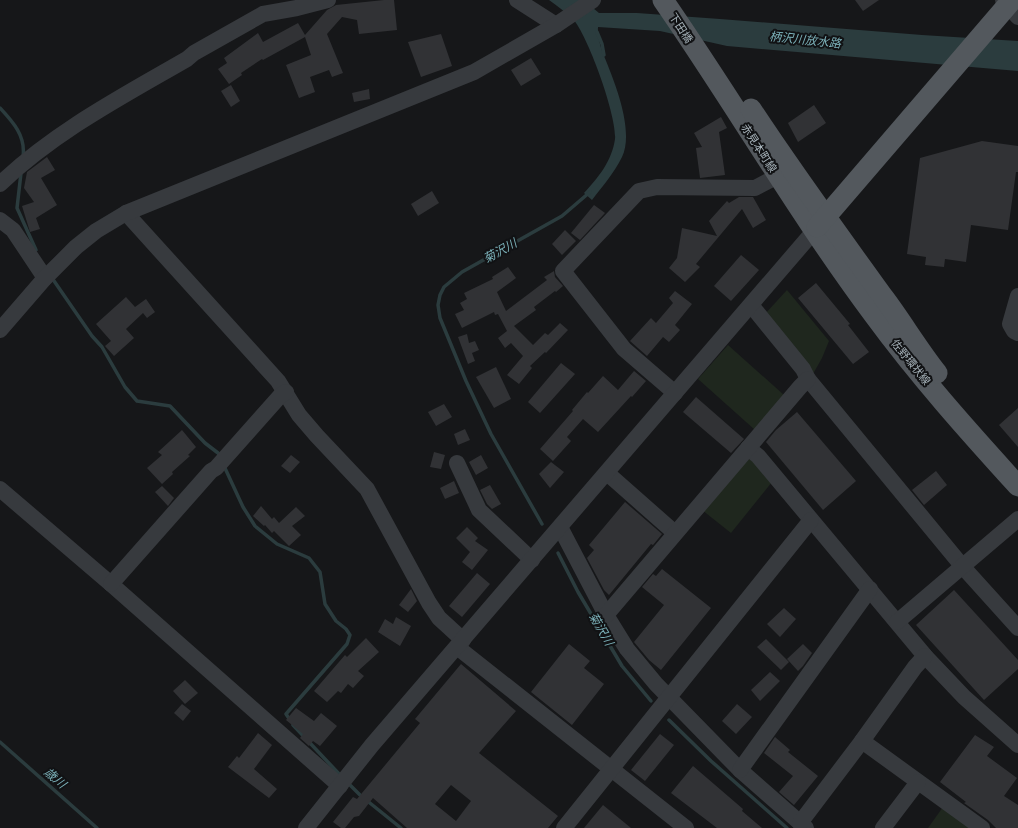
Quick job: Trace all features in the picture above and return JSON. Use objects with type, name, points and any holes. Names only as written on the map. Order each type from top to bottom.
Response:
[{"type":"main road","name":"下田橋","points":[[673,3],[703,48]]},
{"type":"main road","points":[[820,224],[950,72],[1010,6]]},
{"type":"main road","name":"赤見本町線","points":[[703,48],[778,176],[820,224]]},
{"type":"main road","name":"赤見本町線","points":[[703,48],[766,132],[820,224]]},
{"type":"main road","name":"佐野環状線","points":[[820,224],[894,312],[926,359],[975,420],[1018,467]]},
{"type":"main road","name":"佐野環状線","points":[[820,224],[874,315],[965,428],[1018,486]]},
{"type":"street","points":[[0,184],[15,169],[94,113],[187,59],[194,53],[263,14],[328,0]]},
{"type":"street","points":[[517,0],[562,21]]},
{"type":"street","points":[[0,330],[45,278],[76,247],[96,231],[126,213],[474,72],[562,21],[592,1]]},
{"type":"street","points":[[675,393],[624,349],[563,271],[639,191],[657,187],[717,186],[755,188],[778,176]]},
{"type":"street","points":[[126,213],[278,380],[300,415],[317,436],[367,489],[429,603],[439,618],[460,643],[612,769],[686,828]]},
{"type":"street","points":[[0,220],[13,230],[45,278]]},
{"type":"street","points":[[306,828],[372,745],[820,224]]},
{"type":"street","points":[[1018,296],[1010,324],[1014,331],[1018,333]]},
{"type":"street","points":[[751,305],[804,369],[808,379],[963,567],[1018,628]]},
{"type":"street","points":[[606,615],[808,379]]},
{"type":"street","points":[[111,584],[211,471],[216,468],[280,396],[286,392]]},
{"type":"street","points":[[748,448],[758,456],[925,656],[964,697],[1018,745]]},
{"type":"street","points":[[457,463],[480,510],[532,560]]},
{"type":"street","points":[[607,473],[675,533]]},
{"type":"street","points":[[0,489],[111,584],[340,786]]},
{"type":"street","points":[[897,622],[1018,519]]},
{"type":"street","points":[[564,828],[811,520]]},
{"type":"street","points":[[560,527],[606,615],[627,649],[669,698],[740,770],[803,825],[915,667],[925,656]]},
{"type":"street","points":[[740,770],[870,589]]},
{"type":"street","points":[[862,741],[982,828]]},
{"type":"street","points":[[883,828],[918,782]]},
{"type":"shaded area","points":[[787,290],[829,341],[813,374],[765,314]]},
{"type":"shaded area","points":[[728,345],[784,395],[755,430],[698,379]]},
{"type":"shaded area","points":[[749,459],[755,462],[772,482],[731,533],[702,510]]},
{"type":"shaded area","points":[[943,807],[973,828],[928,828]]},
{"type":"water","name":"柄沢川放水路","points":[[549,0],[588,0],[593,8],[599,13],[637,13],[1018,41],[1018,71],[727,46],[660,31],[598,27],[600,44],[621,102],[624,114],[626,137],[625,148],[619,163],[592,200],[584,193],[604,169],[611,155],[615,139],[611,113],[607,95],[593,58],[579,28],[570,16]]},
{"type":"building","points":[[394,0],[397,30],[359,34],[357,20],[342,17],[327,34],[343,73],[332,77],[329,70],[310,77],[315,92],[299,98],[286,65],[311,55],[305,37],[263,60],[262,59],[241,73],[242,75],[229,84],[218,69],[227,63],[224,58],[258,33],[263,42],[298,23],[305,35],[327,10],[336,5]]},
{"type":"building","points":[[855,0],[879,0],[863,11]]},
{"type":"building","points":[[441,34],[452,66],[421,77],[408,42]]},
{"type":"building","points":[[531,58],[541,74],[521,86],[511,70]]},
{"type":"building","points":[[231,85],[240,101],[231,107],[221,91]]},
{"type":"building","points":[[369,89],[370,99],[354,102],[352,93]]},
{"type":"building","points":[[814,105],[826,123],[798,142],[788,123]]},
{"type":"building","points":[[721,117],[727,128],[719,132],[725,175],[700,178],[696,148],[702,147],[694,133]]},
{"type":"building","points":[[982,141],[1018,146],[1018,172],[1016,172],[1008,230],[971,225],[966,262],[945,259],[944,267],[925,265],[926,257],[907,254],[920,158]]},
{"type":"building","points":[[47,157],[55,170],[41,178],[57,205],[36,218],[40,229],[30,232],[22,206],[34,202],[24,188],[27,172]]},
{"type":"building","points":[[432,191],[439,203],[418,216],[411,204]]},
{"type":"building","points":[[739,197],[753,197],[766,220],[753,228],[742,209],[696,264],[700,267],[685,282],[669,268],[677,258],[682,228],[717,236],[709,221],[727,201],[729,203]]},
{"type":"building","points":[[594,205],[605,213],[580,240],[571,233]]},
{"type":"building","points":[[565,230],[576,241],[562,255],[552,244]]},
{"type":"building","points":[[741,255],[759,270],[731,301],[714,286]]},
{"type":"building","points":[[508,267],[516,278],[497,292],[506,311],[547,280],[544,277],[554,271],[555,277],[563,286],[534,307],[536,310],[514,326],[533,345],[545,333],[548,335],[560,323],[568,330],[546,353],[545,352],[530,366],[532,368],[519,384],[507,375],[523,356],[511,343],[505,348],[498,338],[507,331],[498,314],[495,315],[494,312],[462,328],[455,314],[464,310],[460,303],[467,299],[464,293],[493,279],[492,277]]},
{"type":"building","points":[[816,283],[850,324],[848,325],[869,352],[853,364],[798,298]]},
{"type":"building","points":[[675,291],[692,304],[675,325],[680,330],[669,342],[663,337],[647,356],[630,341],[651,318],[656,323],[673,303],[669,298]]},
{"type":"building","points":[[126,297],[135,307],[146,299],[155,312],[147,318],[143,313],[126,329],[134,338],[114,356],[105,346],[111,341],[96,324]]},
{"type":"building","points":[[467,334],[469,343],[475,341],[479,350],[472,353],[475,361],[468,364],[458,337]]},
{"type":"building","points":[[561,363],[575,374],[540,413],[528,402]]},
{"type":"building","points":[[496,367],[511,399],[494,408],[476,377]]},
{"type":"building","points":[[634,371],[646,381],[598,432],[583,419],[567,437],[571,441],[553,461],[540,449],[573,411],[572,410],[587,392],[588,393],[603,376],[618,390]]},
{"type":"building","points":[[696,397],[744,439],[731,453],[683,412]]},
{"type":"building","points":[[444,404],[452,417],[436,426],[428,412]]},
{"type":"building","points":[[1018,408],[1018,447],[999,425]]},
{"type":"building","points":[[797,412],[856,481],[823,510],[766,442],[776,430]]},
{"type":"building","points":[[465,429],[470,440],[458,445],[454,434]]},
{"type":"building","points":[[182,430],[196,447],[188,455],[190,456],[172,472],[173,474],[162,484],[147,468],[162,455],[158,452]]},
{"type":"building","points":[[434,452],[445,455],[441,469],[430,467]]},
{"type":"building","points":[[291,455],[300,462],[290,473],[281,466]]},
{"type":"building","points":[[481,455],[488,468],[476,475],[469,462]]},
{"type":"building","points":[[551,462],[564,472],[550,488],[539,474]]},
{"type":"building","points":[[936,471],[947,485],[924,505],[912,490]]},
{"type":"building","points":[[454,481],[459,493],[445,499],[440,488]]},
{"type":"building","points":[[490,485],[501,504],[492,509],[487,504],[480,490]]},
{"type":"building","points":[[162,486],[174,498],[168,506],[155,492]]},
{"type":"building","points":[[625,502],[662,534],[653,545],[651,544],[609,595],[604,590],[587,558],[594,550],[589,545]]},
{"type":"building","points":[[261,506],[272,519],[274,517],[279,523],[296,507],[305,516],[292,526],[301,535],[289,546],[274,531],[272,533],[265,525],[264,526],[253,516]]},
{"type":"building","points":[[467,527],[478,538],[475,541],[488,550],[472,570],[462,562],[470,552],[456,538]]},
{"type":"building","points":[[662,569],[711,608],[661,670],[649,660],[634,642],[664,605],[642,587],[653,574],[656,576]]},
{"type":"building","points":[[477,573],[490,584],[462,617],[449,606]]},
{"type":"building","points":[[411,589],[417,601],[408,612],[399,605]]},
{"type":"building","points":[[954,590],[1018,660],[1018,669],[984,700],[916,625]]},
{"type":"building","points":[[784,608],[796,619],[780,637],[767,624]]},
{"type":"building","points":[[396,617],[411,626],[400,646],[378,632],[385,619],[393,624]]},
{"type":"building","points":[[366,638],[379,652],[358,671],[364,676],[353,688],[348,684],[341,693],[338,691],[327,702],[314,691],[345,655],[347,657]]},
{"type":"building","points":[[766,639],[789,662],[781,670],[757,647]]},
{"type":"building","points":[[569,644],[590,661],[584,668],[604,684],[572,725],[531,692]]},
{"type":"building","points":[[803,644],[812,653],[798,671],[787,659]]},
{"type":"building","points":[[461,664],[516,711],[479,753],[558,816],[548,828],[407,828],[373,798],[359,816],[354,817],[345,828],[341,828],[333,822],[353,797],[357,799],[420,723],[415,719]],"holes":[[[451,785],[471,801],[456,821],[435,804]]]},
{"type":"building","points":[[770,672],[780,681],[760,701],[751,690]]},
{"type":"building","points":[[185,680],[198,693],[185,704],[173,691]]},
{"type":"building","points":[[182,704],[191,711],[183,721],[174,713]]},
{"type":"building","points":[[737,704],[752,717],[736,734],[722,721]]},
{"type":"building","points":[[296,708],[314,721],[321,713],[337,726],[320,746],[313,741],[309,746],[300,738],[303,734],[286,720]]},
{"type":"building","points":[[258,733],[272,745],[254,769],[277,789],[269,798],[228,767],[237,756],[239,758]]},
{"type":"building","points":[[660,734],[674,745],[645,781],[631,770]]},
{"type":"building","points":[[975,735],[994,747],[987,756],[1017,778],[1004,796],[1018,805],[1018,828],[996,828],[940,782]]},
{"type":"building","points":[[775,737],[790,750],[788,752],[818,776],[794,805],[779,792],[793,776],[764,753]]},
{"type":"building","points":[[693,766],[743,809],[742,811],[762,828],[717,828],[671,793]]},
{"type":"building","points":[[603,805],[631,828],[584,828]]},
{"type":"waterway","name":"菊沢川","points":[[597,32],[602,44],[604,55]]},
{"type":"waterway","points":[[0,108],[18,130],[22,142],[23,157]]},
{"type":"waterway","points":[[21,173],[17,208],[36,250]]},
{"type":"waterway","name":"菊沢川","points":[[542,524],[491,434],[466,381],[440,318],[438,305],[440,295],[444,287],[462,272],[562,216],[590,192]]},
{"type":"waterway","points":[[52,278],[92,336],[102,347],[125,387],[137,401],[170,406],[205,443],[220,456]]},
{"type":"waterway","points":[[224,466],[243,507],[255,526],[277,544],[309,558],[320,572],[325,604],[336,621],[346,629],[350,635],[347,644],[286,714],[290,720]]},
{"type":"waterway","name":"菊沢川","points":[[558,553],[578,592],[622,666],[651,701]]},
{"type":"waterway","name":"菊沢川","points":[[669,720],[711,761],[787,828]]},
{"type":"waterway","points":[[293,725],[341,776]]},
{"type":"waterway","name":"歳川","points":[[0,742],[97,828]]},
{"type":"waterway","points":[[347,782],[360,795],[401,828]]}]
